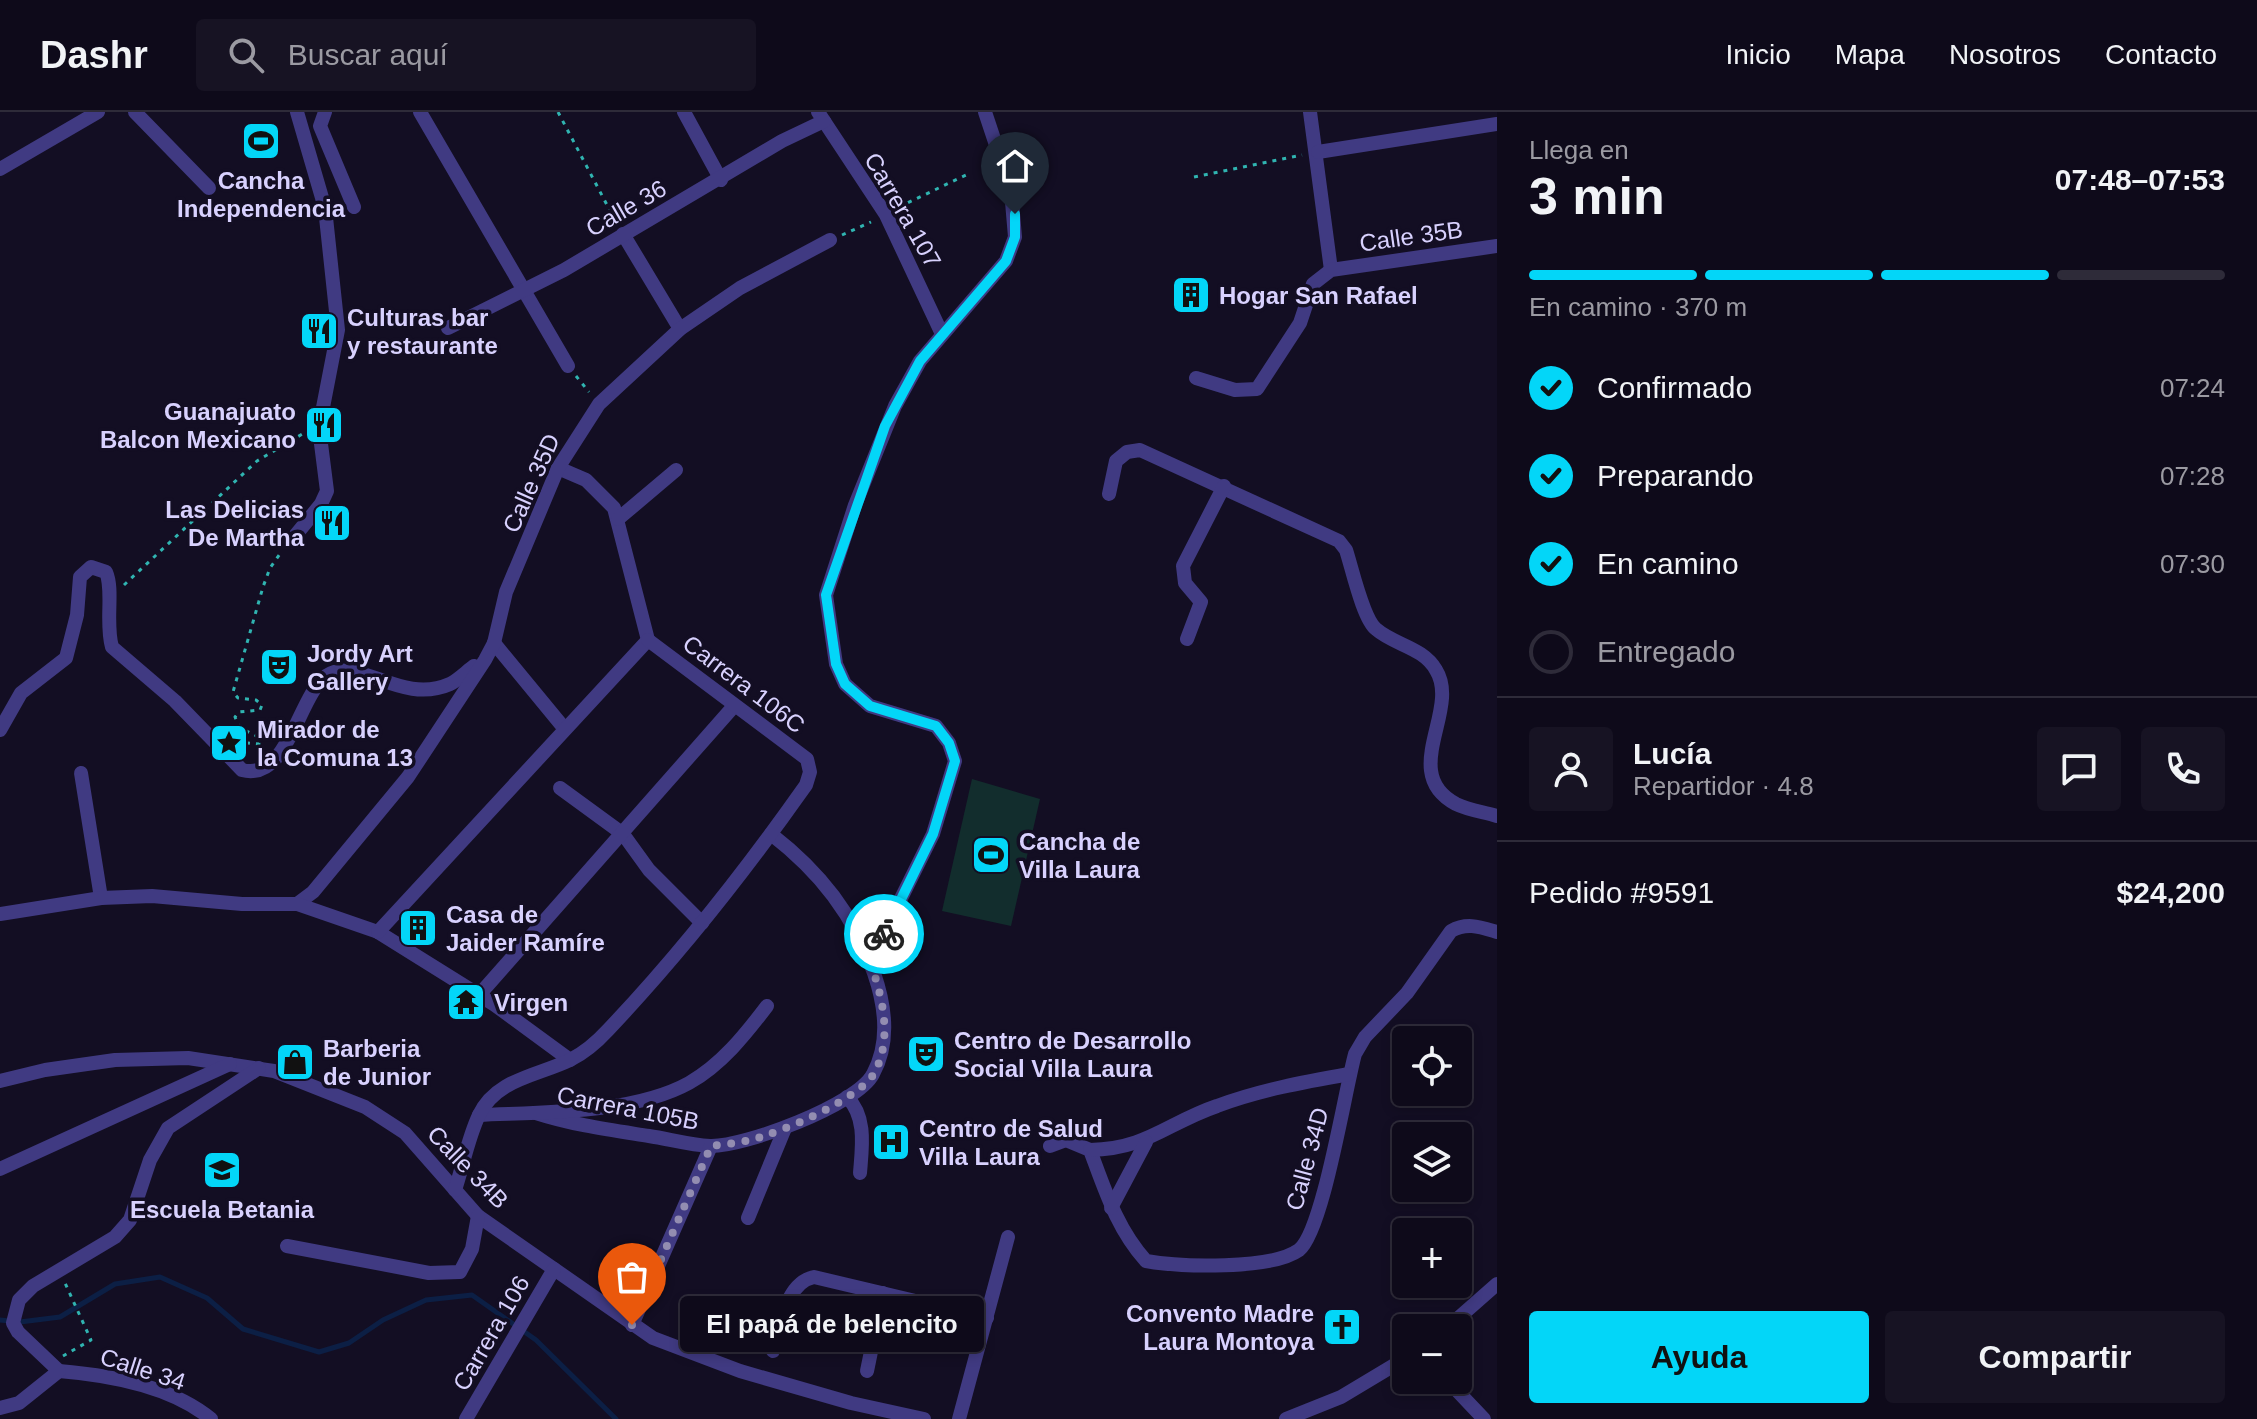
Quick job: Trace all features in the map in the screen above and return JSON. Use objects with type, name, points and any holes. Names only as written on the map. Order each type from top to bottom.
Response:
[{"type":"street","points":[[0,169],[98,112]]},
{"type":"street","points":[[135,112],[209,188]]},
{"type":"street","points":[[290,542],[321,504],[327,491],[319,428],[338,330],[336,281],[325,208],[297,112]]},
{"type":"street","points":[[325,112],[320,126],[354,207]]},
{"type":"street","points":[[420,112],[568,366]]},
{"type":"street","points":[[684,112],[721,180]]},
{"type":"street","points":[[870,961],[933,834],[955,761],[949,743],[936,726],[870,706],[845,684],[836,664],[826,595],[885,426],[920,361],[995,275],[1015,237],[1011,190],[985,112]]},
{"type":"street","points":[[1196,378],[1235,390],[1257,389],[1300,323],[1313,284],[1331,270],[1311,153],[1310,112]]},
{"type":"street","name":"Calle 36","points":[[448,328],[721,180],[821,117]]},
{"type":"street","name":"Carrera 107","points":[[821,117],[886,215],[942,334]]},
{"type":"street","points":[[1311,153],[1497,124]]},
{"type":"street","points":[[623,234],[680,329]]},
{"type":"street","name":"Calle 35D","points":[[297,904],[313,892],[408,777],[485,660],[494,643],[506,592],[558,468],[599,404],[680,329],[740,288],[830,240]]},
{"type":"street","name":"Calle 35B","points":[[1331,270],[1497,246]]},
{"type":"street","points":[[1109,494],[1116,461],[1127,452],[1140,450],[1224,486],[1344,547],[1375,629],[1424,656],[1436,669],[1443,686],[1429,766],[1436,784],[1455,803],[1497,816]]},
{"type":"street","points":[[378,932],[648,640],[614,508],[598,489],[558,468]]},
{"type":"street","points":[[618,519],[676,470]]},
{"type":"street","points":[[1187,639],[1201,602],[1185,583],[1183,566],[1224,486]]},
{"type":"street","points":[[0,730],[21,693],[66,658],[77,615],[80,577],[91,567],[100,568],[110,581],[107,614],[112,647],[175,701],[242,770],[260,771],[283,749],[316,687],[338,670],[352,669],[407,689],[427,689],[450,684],[485,660]]},
{"type":"street","name":"Carrera 106C","points":[[479,1115],[499,1089],[570,1060],[608,1030],[702,923],[806,785],[810,772],[807,759],[648,640]]},
{"type":"street","points":[[494,643],[564,728]]},
{"type":"street","points":[[479,995],[734,706]]},
{"type":"street","points":[[81,773],[101,898]]},
{"type":"street","points":[[560,788],[623,834],[649,870],[702,923]]},
{"type":"street","name":"Carrera 105B","points":[[536,1113],[566,1123],[711,1146],[754,1140],[785,1128],[847,1097],[873,1076],[883,1040],[884,1001],[870,961],[854,926],[827,886],[771,834]]},
{"type":"street","points":[[0,914],[101,898],[152,896],[242,904],[297,904],[378,932],[479,995],[570,1060]]},
{"type":"street","name":"Calle 34D","points":[[1090,1150],[1111,1208],[1146,1261],[1198,1267],[1249,1263],[1298,1250],[1308,1238],[1320,1203],[1349,1074],[1355,1054],[1365,1037],[1407,993],[1451,931],[1461,926],[1475,925],[1497,932]]},
{"type":"street","points":[[455,1190],[479,1115],[536,1113],[651,1097],[689,1083],[716,1064],[767,1006]]},
{"type":"street","name":"Calle 34B","points":[[0,1081],[45,1070],[115,1060],[188,1058],[259,1068],[365,1107],[405,1133],[478,1216],[632,1325],[686,1353],[740,1371],[851,1403],[924,1419]]},
{"type":"street","points":[[0,1169],[230,1064]]},
{"type":"street","points":[[0,1408],[19,1403],[59,1371],[18,1332],[13,1323],[19,1300],[33,1286],[115,1237],[130,1220],[150,1160],[168,1128],[259,1068]]},
{"type":"street","points":[[1050,1146],[1066,1140],[1090,1150],[1114,1150],[1146,1142],[1213,1107],[1275,1087],[1349,1074]]},
{"type":"street","points":[[847,1097],[855,1105],[863,1132],[860,1173]]},
{"type":"street","points":[[748,1218],[785,1128]]},
{"type":"street","points":[[1111,1208],[1146,1142]]},
{"type":"street","name":"Carrera 105B","points":[[632,1325],[711,1146]]},
{"type":"street","points":[[287,1246],[429,1273],[460,1272],[472,1249],[478,1216]]},
{"type":"street","points":[[959,1419],[1008,1237]]},
{"type":"street","name":"Carrera 106","points":[[466,1419],[554,1269]]},
{"type":"street","points":[[773,1351],[793,1288],[802,1280],[814,1277],[987,1318]]},
{"type":"street","points":[[1463,1314],[1497,1284]]},
{"type":"street","points":[[867,1371],[883,1293]]},
{"type":"street","points":[[1286,1419],[1341,1397],[1392,1366]]},
{"type":"street","name":"Calle 34","points":[[59,1371],[105,1374],[160,1393],[211,1419]]},
{"type":"street","points":[[1460,1394],[1484,1419]]},
{"type":"path","points":[[558,112],[623,234]]},
{"type":"path","points":[[1194,177],[1311,153]]},
{"type":"path","points":[[830,240],[968,174]]},
{"type":"path","points":[[568,366],[599,404]]},
{"type":"path","points":[[117,591],[257,461],[302,434],[319,428]]},
{"type":"path","points":[[218,748],[222,738],[255,746],[259,744],[257,736],[240,728],[235,717],[239,712],[260,710],[262,705],[256,700],[238,698],[233,692],[270,568],[290,542]]},
{"type":"path","points":[[58,1273],[75,1299],[91,1340],[68,1351],[61,1359],[59,1371]]},
{"type":"green space","name":"Cancha de Villa Laura","points":[[972,779],[1040,799],[1011,926],[942,911]]},
{"type":"waterway","points":[[0,1320],[20,1322],[60,1317],[115,1284],[160,1277],[207,1298],[243,1329],[319,1352],[349,1343],[383,1320],[426,1300],[472,1295],[536,1340],[616,1419]]},
{"type":"way so far","points":[[632,1325],[711,1146],[754,1140],[785,1128],[847,1097],[873,1076],[883,1040],[884,1001],[870,961],[884,934]]},
{"type":"place","name":"Cancha Independencia","points":[[261,141]]},
{"type":"place","name":"Hogar San Rafael","points":[[1191,295]]},
{"type":"place","name":"Culturas bar y restaurante","points":[[319,331]]},
{"type":"place","name":"Guanajuato Balcon Mexicano","points":[[324,425]]},
{"type":"place","name":"Las Delicias De Martha","points":[[332,523]]},
{"type":"place","name":"Jordy Art Gallery","points":[[279,667]]},
{"type":"place","name":"Mirador de la Comuna 13","points":[[229,743]]},
{"type":"place","name":"Cancha de Villa Laura","points":[[991,855]]},
{"type":"place","name":"Casa de Jaider Ramíre","points":[[418,928]]},
{"type":"place","name":"Virgen","points":[[466,1002]]},
{"type":"place","name":"Centro de Desarrollo Social Villa Laura","points":[[926,1054]]},
{"type":"place","name":"Barberia de Junior","points":[[295,1062]]},
{"type":"place","name":"Centro de Salud Villa Laura","points":[[891,1142]]},
{"type":"place","name":"Escuela Betania","points":[[222,1170]]},
{"type":"place","name":"El papá de belencito","points":[[632,1325]]},
{"type":"place","name":"Convento Madre Laura Montoya","points":[[1342,1327]]},
{"type":"route","points":[[884,934],[933,834],[955,761],[949,743],[936,726],[870,706],[857,698],[845,684],[836,664],[826,595],[885,426],[920,361],[1006,261],[1015,237],[1015,214]]}]
